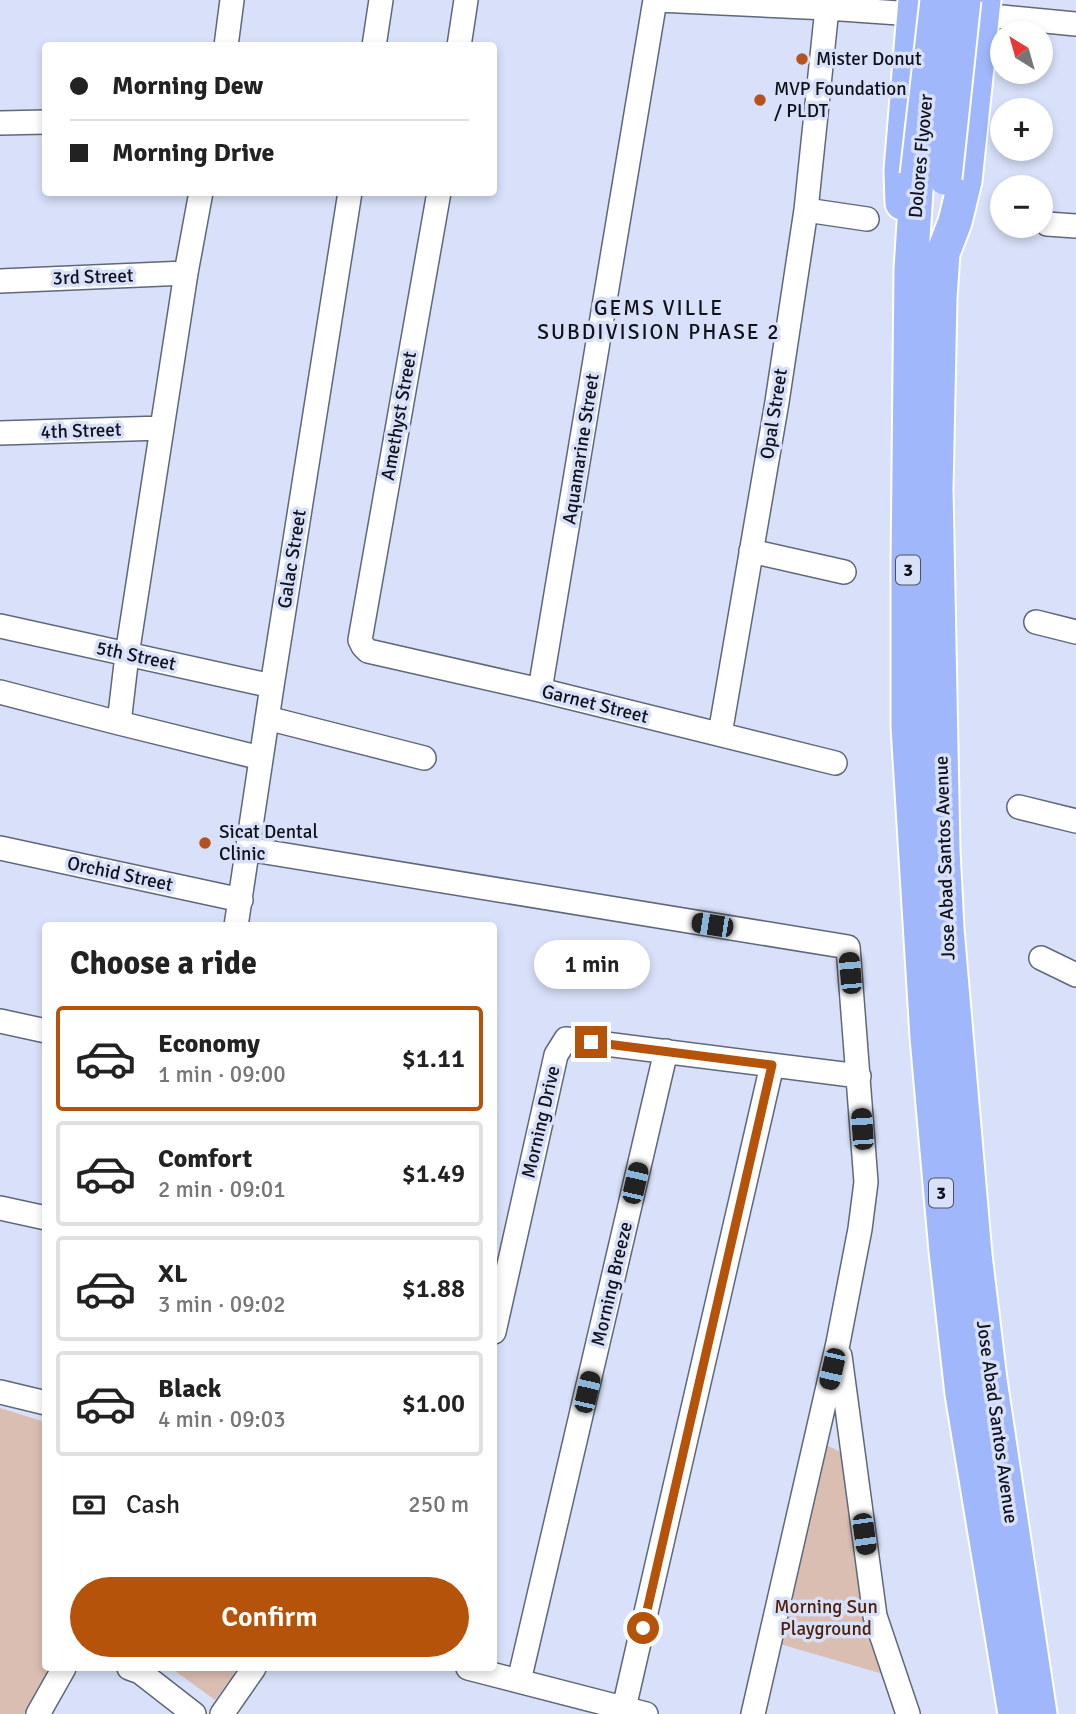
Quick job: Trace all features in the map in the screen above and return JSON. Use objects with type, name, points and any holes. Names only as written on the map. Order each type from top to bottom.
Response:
[{"type":"highway","points":[[911,270],[904,232],[901,170],[920,5],[977,5]]},
{"type":"highway","name":"Dolores Flyover","points":[[920,5],[931,176],[943,253]]},
{"type":"highway","name":"Dolores Flyover","points":[[911,270],[931,176],[977,5]]},
{"type":"highway","name":"Jose Abad Santos Avenue","points":[[977,5],[965,181],[956,222],[943,253],[940,298],[929,846],[933,925],[932,1091],[961,1381],[1015,1714]]},
{"type":"highway","name":"Jose Abad Santos Avenue","points":[[911,270],[908,726],[929,846]]},
{"type":"highway","name":"Jose Abad Santos Avenue","points":[[933,925],[990,1380],[1040,1714]]},
{"type":"street","points":[[227,42],[232,0]]},
{"type":"street","points":[[375,42],[381,0]]},
{"type":"street","points":[[460,42],[466,0]]},
{"type":"street","points":[[657,0],[827,8],[920,5]]},
{"type":"street","name":"Aquamarine Street","points":[[540,690],[657,0]]},
{"type":"street","points":[[977,5],[1076,24]]},
{"type":"street","name":"Opal Street","points":[[720,734],[777,402],[806,210],[827,8]]},
{"type":"street","points":[[0,123],[42,122]]},
{"type":"street","points":[[119,723],[162,428],[200,196]]},
{"type":"street","name":"Galac Street","points":[[237,922],[349,196]]},
{"type":"street","name":"Amethyst Street","points":[[360,640],[438,196]]},
{"type":"street","points":[[806,210],[867,219]]},
{"type":"street","points":[[1053,224],[1076,226]]},
{"type":"street","name":"3rd Street","points":[[0,281],[186,273]]},
{"type":"street","name":"4th Street","points":[[0,433],[162,428]]},
{"type":"street","points":[[751,551],[844,572]]},
{"type":"street","points":[[1036,622],[1076,632]]},
{"type":"street","name":"5th Street","points":[[0,626],[272,686]]},
{"type":"street","name":"Garnet Street","points":[[360,640],[368,651],[540,690],[835,763]]},
{"type":"street","points":[[0,692],[261,758]]},
{"type":"street","points":[[267,719],[424,758]]},
{"type":"street","points":[[1019,807],[1076,821]]},
{"type":"street","name":"Orchid Street","points":[[0,848],[241,900]]},
{"type":"street","points":[[248,849],[848,947],[866,1182],[860,1229],[838,1343],[752,1714]]},
{"type":"street","points":[[1041,958],[1076,975]]},
{"type":"street","points":[[0,1021],[42,1030]]},
{"type":"street","name":"Morning Drive","points":[[497,1318],[555,1055],[566,1039],[859,1076]]},
{"type":"street","name":"Morning Breeze","points":[[519,1681],[666,1051]]},
{"type":"street","points":[[480,1671],[635,1711],[772,1065]]},
{"type":"street","points":[[0,1208],[42,1217]]},
{"type":"street","points":[[838,1343],[875,1616],[908,1714]]},
{"type":"street","points":[[0,1392],[42,1402]]},
{"type":"street","points":[[38,1714],[62,1671]]},
{"type":"street","points":[[138,1671],[194,1714]]},
{"type":"street","points":[[222,1714],[252,1671]]},
{"type":"green space","points":[[0,1408],[42,1421],[42,1671],[48,1671],[24,1714],[0,1714]]},
{"type":"green space","name":"Morning Sun Playground","points":[[826,1445],[845,1454],[883,1674],[780,1644]]},
{"type":"green space","points":[[175,1671],[236,1671],[215,1700]]},
{"type":"place","name":"Mister Donut","points":[[802,59]]},
{"type":"place","name":"MVP Foundation / PLDT","points":[[760,100]]},
{"type":"place","name":"Sicat Dental Clinic","points":[[205,843]]},
{"type":"district","name":"GEMS VILLE SUBDIVISION PHASE 2","points":[[659,320]]},
{"type":"route","points":[[591,1042],[772,1065],[643,1628]]}]
